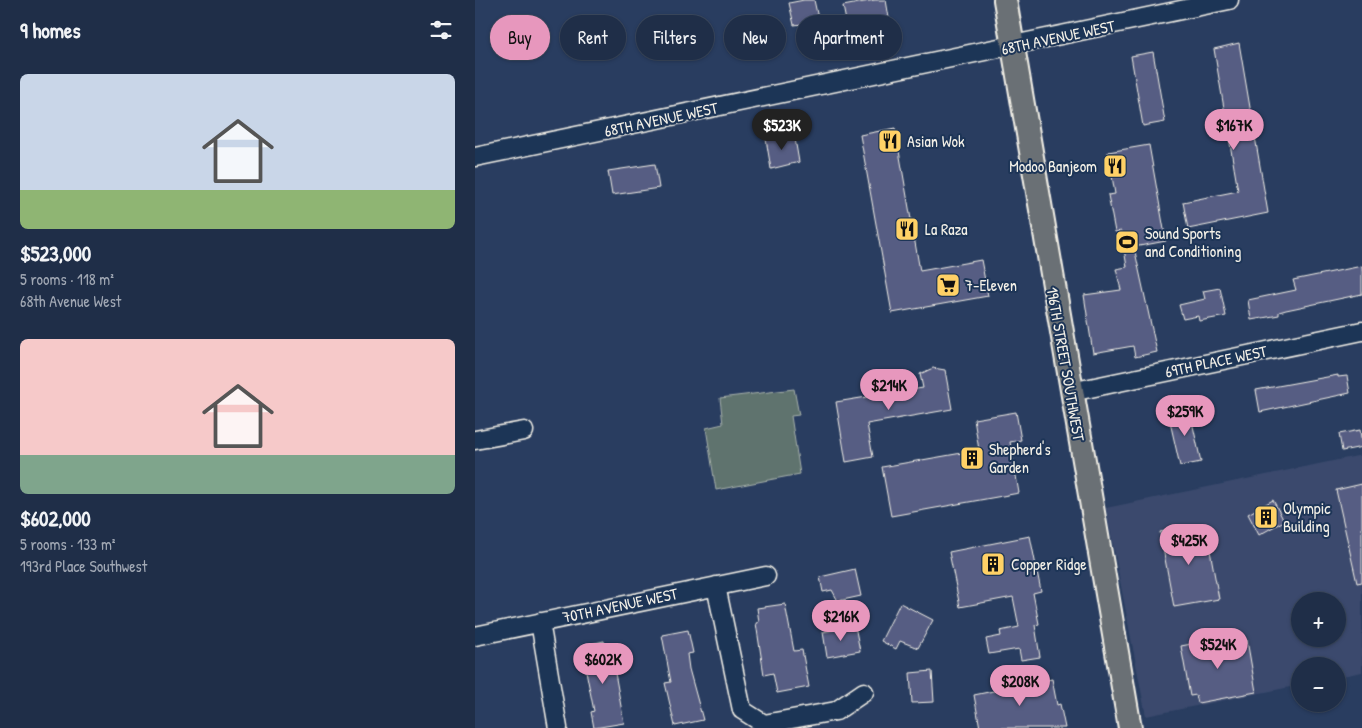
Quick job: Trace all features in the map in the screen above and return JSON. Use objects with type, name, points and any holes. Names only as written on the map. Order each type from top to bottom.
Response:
[{"type":"main road","name":"196TH STREET SOUTHWEST","points":[[1005,0],[1130,728]]},
{"type":"street","name":"68TH AVENUE WEST","points":[[475,157],[1013,47],[1229,0]]},
{"type":"street","name":"69TH PLACE WEST","points":[[1071,392],[1362,331]]},
{"type":"street","points":[[475,440],[524,431]]},
{"type":"street","name":"70TH AVENUE WEST","points":[[475,636],[766,576]]},
{"type":"street","points":[[716,586],[742,710],[764,724],[836,711],[864,692]]},
{"type":"street","points":[[540,622],[558,728]]},
{"type":"shaded area","points":[[1362,455],[1362,672],[1346,675],[1346,657],[1291,657],[1291,687],[1146,716],[1106,508]]},
{"type":"green space","points":[[794,389],[799,415],[791,416],[800,474],[716,490],[706,428],[723,424],[720,398]]},
{"type":"building","points":[[814,0],[817,15],[796,15],[796,25],[794,25],[789,3]]},
{"type":"building","points":[[875,0],[886,0],[888,15],[845,15],[843,6]]},
{"type":"building","points":[[1239,43],[1268,213],[1188,229],[1183,202],[1238,191],[1214,49]]},
{"type":"building","points":[[1153,52],[1165,122],[1143,126],[1131,56]]},
{"type":"building","points":[[895,128],[920,271],[981,260],[988,296],[892,313],[860,135]]},
{"type":"building","points":[[794,133],[799,162],[771,169],[766,139]]},
{"type":"building","points":[[1149,145],[1166,241],[1134,247],[1157,352],[1135,357],[1133,346],[1093,353],[1084,295],[1121,290],[1116,269],[1127,267],[1121,231],[1115,232],[1108,195],[1115,194],[1108,152]]},
{"type":"building","points":[[655,164],[659,188],[612,195],[608,171]]},
{"type":"building","points":[[1362,266],[1362,294],[1286,310],[1279,312],[1279,315],[1251,320],[1248,300],[1296,290],[1293,280]]},
{"type":"building","points":[[1220,288],[1226,316],[1199,321],[1198,316],[1183,319],[1179,305],[1205,299],[1203,291]]},
{"type":"building","points":[[933,368],[945,370],[952,409],[867,424],[873,457],[846,462],[836,402],[923,388],[920,374]]},
{"type":"building","points":[[1338,375],[1338,377],[1347,376],[1350,393],[1260,412],[1256,390]]},
{"type":"building","points":[[1189,408],[1201,462],[1180,466],[1168,413]]},
{"type":"building","name":"Shepherd's Garden","points":[[1016,412],[1021,440],[1010,442],[1019,493],[891,516],[882,467],[979,450],[974,419]]},
{"type":"building","points":[[1360,430],[1362,447],[1342,451],[1339,434]]},
{"type":"building","points":[[1362,484],[1362,582],[1357,583],[1336,490]]},
{"type":"building","name":"Olympic Building","points":[[1273,500],[1284,521],[1259,535],[1248,514]]},
{"type":"building","points":[[1205,524],[1219,599],[1174,607],[1160,532]]},
{"type":"building","name":"Copper Ridge","points":[[1030,536],[1041,591],[1033,593],[1039,624],[1035,625],[1040,657],[1021,660],[1019,649],[989,654],[986,639],[1001,636],[1000,631],[1019,627],[1013,597],[960,607],[949,552]]},
{"type":"building","points":[[855,569],[861,596],[838,601],[832,590],[823,592],[820,577]]},
{"type":"building","points":[[900,603],[933,620],[918,648],[900,641],[896,649],[881,641]]},
{"type":"building","points":[[785,604],[794,651],[802,650],[809,687],[777,693],[773,673],[764,675],[756,623],[759,622],[757,608]]},
{"type":"building","points":[[855,626],[860,651],[827,657],[823,632]]},
{"type":"building","points":[[688,630],[693,653],[687,654],[689,669],[703,720],[675,726],[665,683],[671,682],[662,635]]},
{"type":"building","points":[[1223,638],[1224,644],[1247,640],[1256,692],[1198,703],[1196,695],[1190,696],[1181,646]]},
{"type":"building","points":[[604,641],[608,659],[621,656],[624,672],[615,673],[624,723],[594,728],[591,712],[594,711],[581,646]]},
{"type":"building","points":[[932,671],[934,702],[912,703],[910,673]]},
{"type":"building","points":[[1052,679],[1057,705],[1060,704],[1065,728],[980,728],[974,695]]},
{"type":"place","name":"Asian Wok","points":[[890,141]]},
{"type":"place","name":"Modoo Banjeom","points":[[1115,166]]},
{"type":"place","name":"La Raza","points":[[907,229]]},
{"type":"place","name":"Sound Sports and Conditioning","points":[[1127,242]]},
{"type":"place","name":"7-Eleven","points":[[948,285]]},
{"type":"place","name":"Shepherd's Garden","points":[[972,458]]},
{"type":"place","name":"Olympic Building","points":[[1266,517]]},
{"type":"place","name":"Copper Ridge","points":[[993,564]]}]
